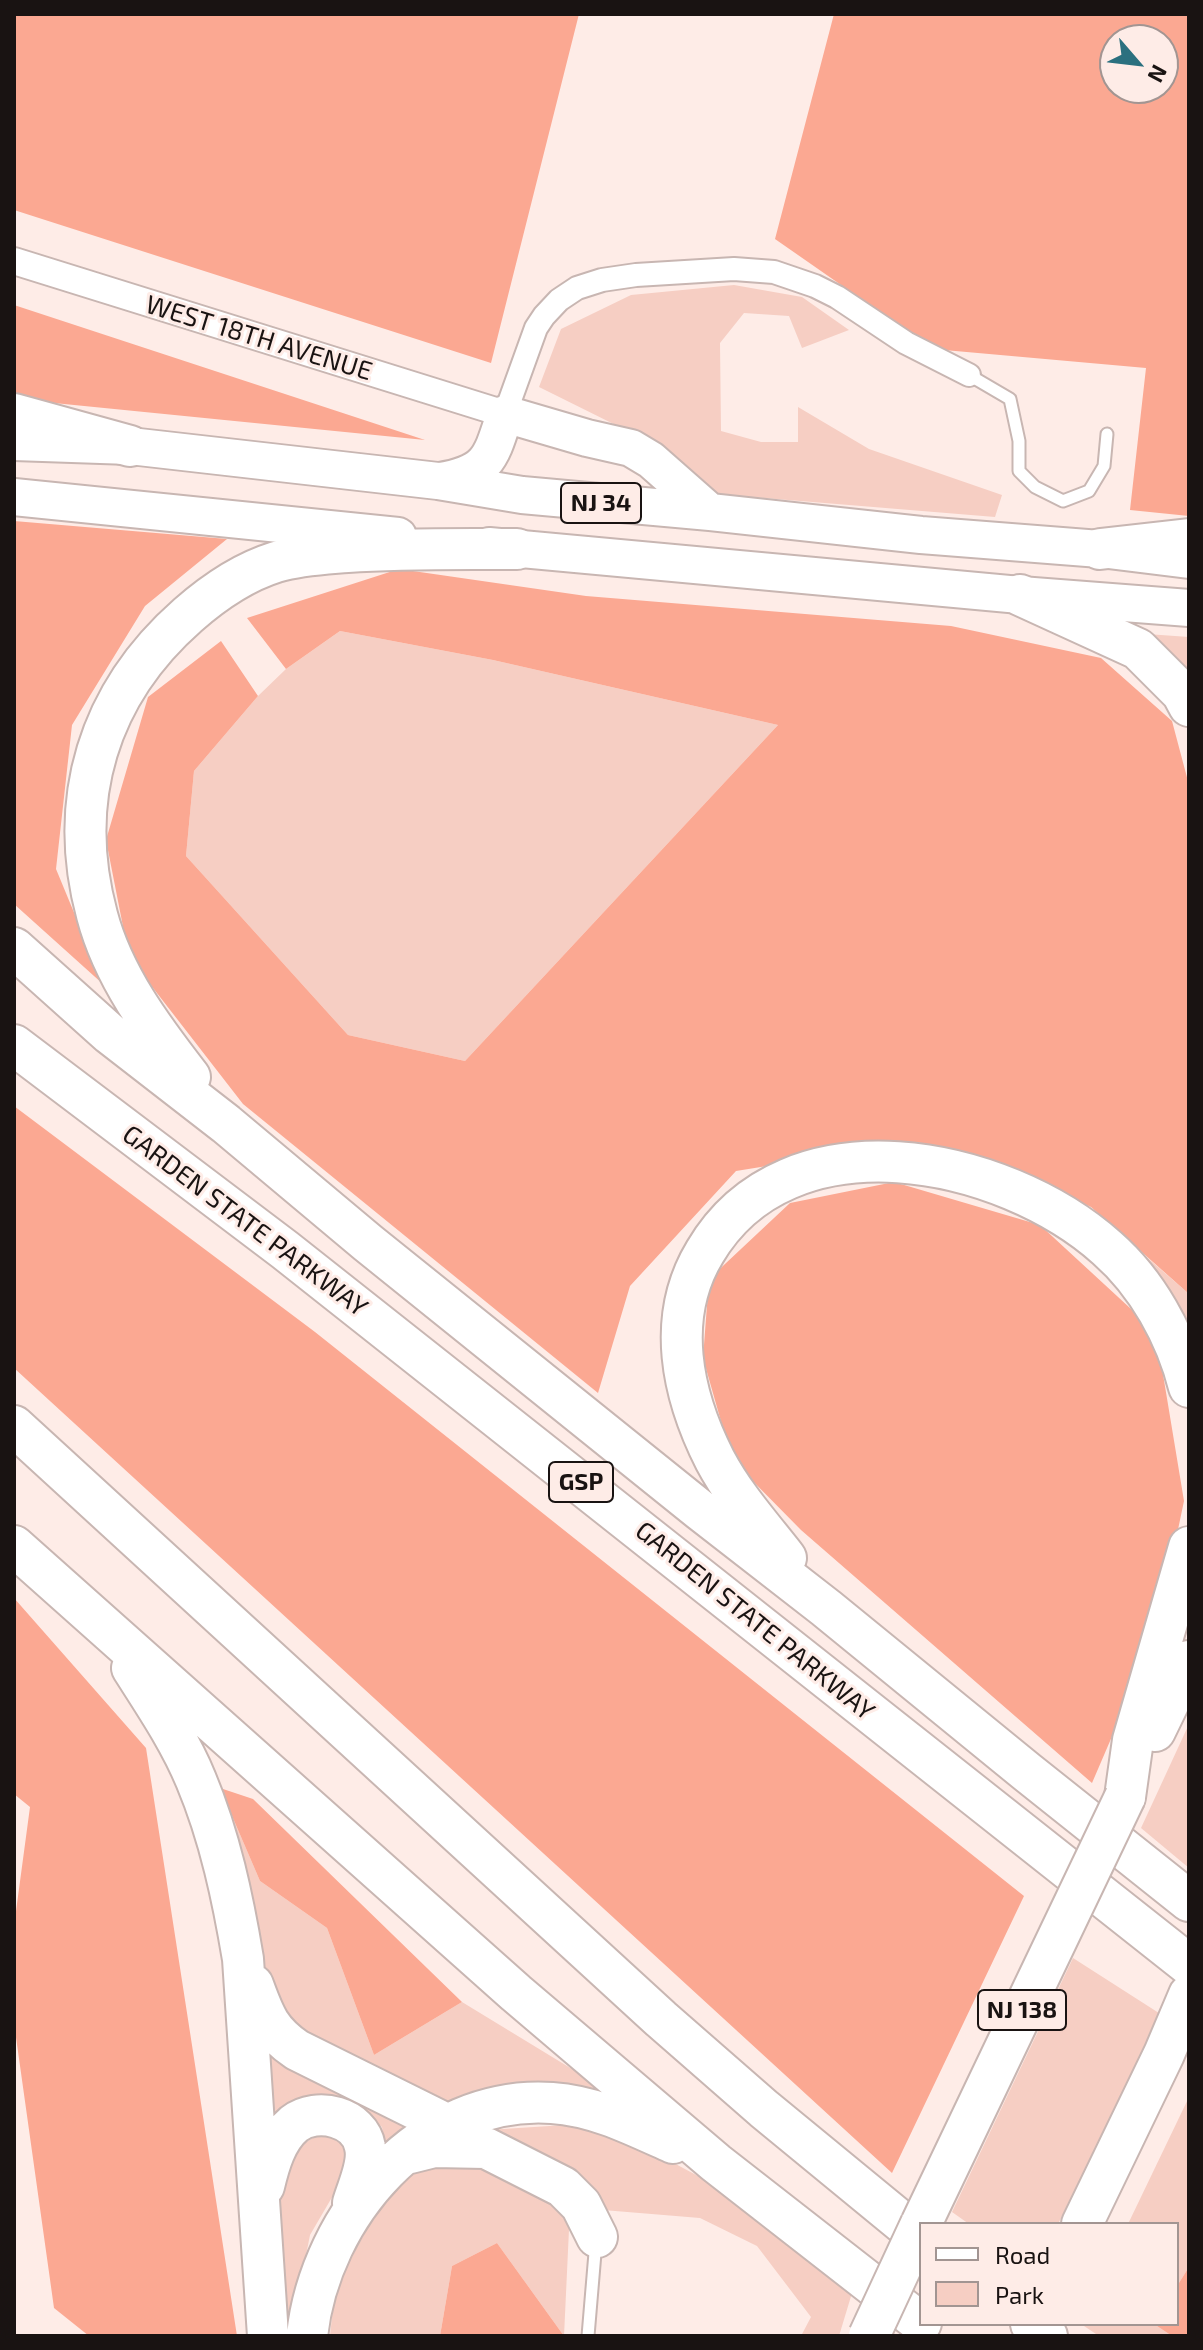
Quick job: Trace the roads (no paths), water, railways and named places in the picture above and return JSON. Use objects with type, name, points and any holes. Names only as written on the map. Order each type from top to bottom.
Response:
[{"type":"highway","points":[[14,414],[130,446]]},
{"type":"highway","points":[[438,481],[462,477],[486,462],[505,414],[631,448],[651,460],[710,512]]},
{"type":"highway","name":"NJ 34","points":[[14,442],[130,446],[438,481],[522,495],[1189,560]]},
{"type":"highway","name":"NJ 34","points":[[14,497],[517,549],[1189,608]]},
{"type":"highway","points":[[1100,549],[1189,539]]},
{"type":"highway","points":[[226,1124],[150,1026],[115,963],[97,916],[87,867],[85,824],[98,748],[117,700],[163,637],[198,606],[249,573],[275,562],[303,556],[373,550],[517,549]]},
{"type":"highway","points":[[1020,595],[1138,649],[1182,693],[1189,706]]},
{"type":"highway","points":[[14,948],[110,1034],[226,1124],[368,1243],[1189,1901]]},
{"type":"highway","name":"GARDEN STATE PARKWAY","points":[[14,1045],[285,1250],[1189,1965]]},
{"type":"highway","points":[[826,1608],[730,1487],[701,1429],[683,1366],[680,1340],[682,1315],[687,1290],[697,1266],[728,1221],[768,1189],[823,1168],[885,1161],[950,1169],[1025,1195],[1085,1230],[1108,1248],[1131,1273],[1167,1329],[1189,1387]]},
{"type":"highway","points":[[14,1426],[661,2019],[919,2236]]},
{"type":"highway","points":[[14,1546],[516,1993],[716,2163],[919,2322]]},
{"type":"highway","points":[[1125,1797],[1133,1740],[1189,1547]]},
{"type":"highway","points":[[106,1628],[160,1712],[195,1778],[226,1874],[243,1959],[268,2336]]},
{"type":"highway","name":"NJ 138","points":[[922,2222],[1189,1661]]},
{"type":"highway","points":[[243,1959],[264,2015],[282,2040],[446,2124]]},
{"type":"highway","points":[[1083,2222],[1189,1995]]},
{"type":"highway","points":[[307,2336],[317,2288],[328,2257],[349,2218],[378,2179],[402,2155],[446,2124],[481,2111],[515,2104],[570,2105],[616,2118],[716,2163]]},
{"type":"highway","points":[[260,2202],[271,2160],[280,2141],[293,2125],[315,2115],[332,2116],[353,2127],[361,2135],[365,2146],[366,2157],[349,2218]]},
{"type":"highway","points":[[402,2155],[434,2147],[486,2148],[563,2187],[581,2205],[597,2237]]},
{"type":"highway","name":"NJ 138","points":[[869,2336],[919,2228]]},
{"type":"street","name":"WEST 18TH AVENUE","points":[[14,261],[505,414]]},
{"type":"street","points":[[505,414],[536,328],[559,300],[577,288],[602,280],[636,275],[734,269],[774,272],[837,297],[906,343],[969,375]]},
{"type":"lane","points":[[969,375],[1010,399],[1019,441],[1019,471],[1035,487],[1063,501],[1089,491],[1104,466],[1107,434]]},
{"type":"lane","points":[[588,2336],[597,2237]]}]
